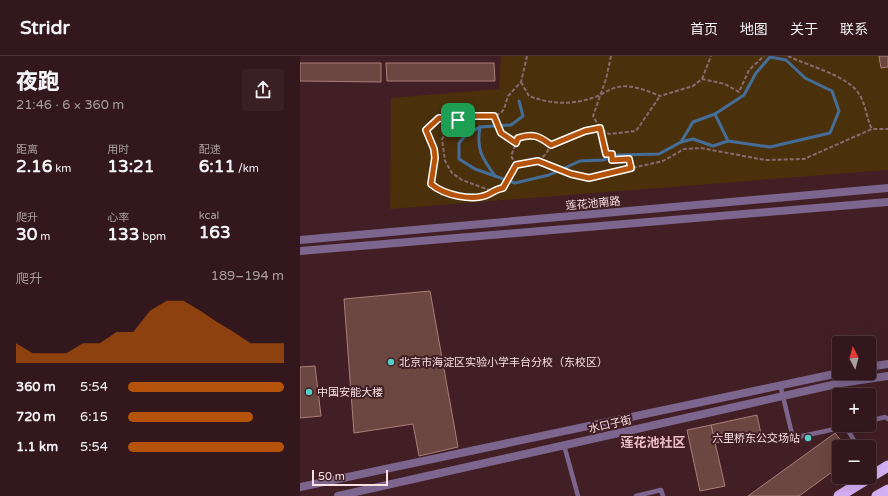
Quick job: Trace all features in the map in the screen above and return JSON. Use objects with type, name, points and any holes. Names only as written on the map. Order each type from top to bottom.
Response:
[{"type":"highway","points":[[876,469],[888,466]]},
{"type":"highway","points":[[839,496],[854,484]]},
{"type":"highway","points":[[877,496],[888,490]]},
{"type":"street","name":"莲花池南路","points":[[300,240],[888,188]]},
{"type":"street","name":"莲花池南路","points":[[300,251],[888,202]]},
{"type":"street","points":[[876,366],[888,364]]},
{"type":"street","name":"水口子街","points":[[300,487],[780,384],[832,374]]},
{"type":"street","name":"水口子街","points":[[338,496],[842,383],[888,376]]},
{"type":"lane","points":[[780,384],[793,438],[832,430]]},
{"type":"lane","points":[[876,419],[885,417],[888,419]]},
{"type":"lane","points":[[564,445],[578,496]]},
{"type":"lane","points":[[636,496],[661,490],[663,496]]},
{"type":"path","points":[[516,165],[503,188],[492,191],[489,194],[467,197],[451,195],[439,191],[431,184],[435,158],[434,149],[426,130],[439,118],[453,120],[474,116],[494,116],[504,109],[508,96],[521,82],[527,56]]},
{"type":"path","points":[[611,56],[606,79],[599,95],[593,116],[600,128],[606,154],[612,154],[612,160],[629,159],[631,168]]},
{"type":"path","points":[[516,165],[538,161],[546,154],[551,145],[585,131],[600,128],[609,134],[636,131],[660,96],[693,86],[702,79],[711,56]]},
{"type":"path","points":[[702,79],[725,84],[739,92],[749,70],[764,56]]},
{"type":"path","points":[[788,56],[828,73],[852,87],[860,95],[872,129]]},
{"type":"path","points":[[521,82],[529,96],[545,102],[563,104],[599,95],[619,86],[646,90],[660,96]]},
{"type":"path","points":[[494,116],[501,133],[516,143]]},
{"type":"path","points":[[453,120],[442,139],[446,161],[452,173],[462,180],[492,191]]},
{"type":"path","points":[[538,161],[564,172],[589,178],[663,161],[684,149],[701,148],[766,160],[804,159],[872,129],[888,129]]},
{"type":"path","points":[[516,165],[511,156],[518,138],[528,135],[536,135],[551,145]]},
{"type":"shaded area","points":[[501,56],[888,56],[888,170],[390,209],[391,98],[499,89]]},
{"type":"building","points":[[879,56],[888,56],[888,67],[881,68]]},
{"type":"building","points":[[300,63],[381,63],[381,82],[300,81]]},
{"type":"building","points":[[386,63],[494,63],[495,81],[387,81]]},
{"type":"building","name":"北京市海淀区实验小学丰台分校（东校区）","points":[[430,291],[458,447],[419,456],[413,424],[354,433],[344,299]]},
{"type":"building","name":"中国安能大楼","points":[[315,366],[321,416],[300,418],[300,367]]},
{"type":"building","points":[[757,415],[761,434],[715,443],[711,425]]},
{"type":"building","points":[[711,425],[725,486],[700,491],[687,430]]},
{"type":"building","points":[[835,433],[840,440],[832,440],[832,472],[799,496],[748,496]]},
{"type":"waterway","points":[[681,142],[693,139],[713,146],[728,141],[770,147],[830,133],[839,111],[832,91],[805,78],[786,60],[770,57],[756,73],[744,95],[715,114],[728,141]]},
{"type":"waterway","points":[[519,101],[523,116],[511,125],[480,127],[466,135],[459,143],[459,159],[475,169],[515,183],[549,175],[580,161],[603,160],[618,155],[659,154],[681,142],[693,122],[715,114]]},
{"type":"waterway","points":[[480,127],[479,141],[481,153],[495,176]]},
{"type":"place","name":"北京市海淀区实验小学丰台分校（东校区）","points":[[391,362]]},
{"type":"place","name":"中国安能大楼","points":[[309,392]]},
{"type":"place","name":"六里桥东公交场站","points":[[808,438]]},
{"type":"district","name":"莲花池社区","points":[[653,442]]},
{"type":"route","points":[[474,116],[494,116],[501,133],[516,143],[518,138],[528,135],[536,135],[551,145],[585,131],[600,128],[606,154],[612,154],[612,160],[629,159],[631,168],[611,174],[589,178],[571,174],[538,161],[529,164],[516,165],[503,188],[492,191],[489,194],[467,197],[451,195],[439,191],[431,184],[435,158],[434,149],[430,144],[426,130],[439,118],[458,120],[474,116]]}]
